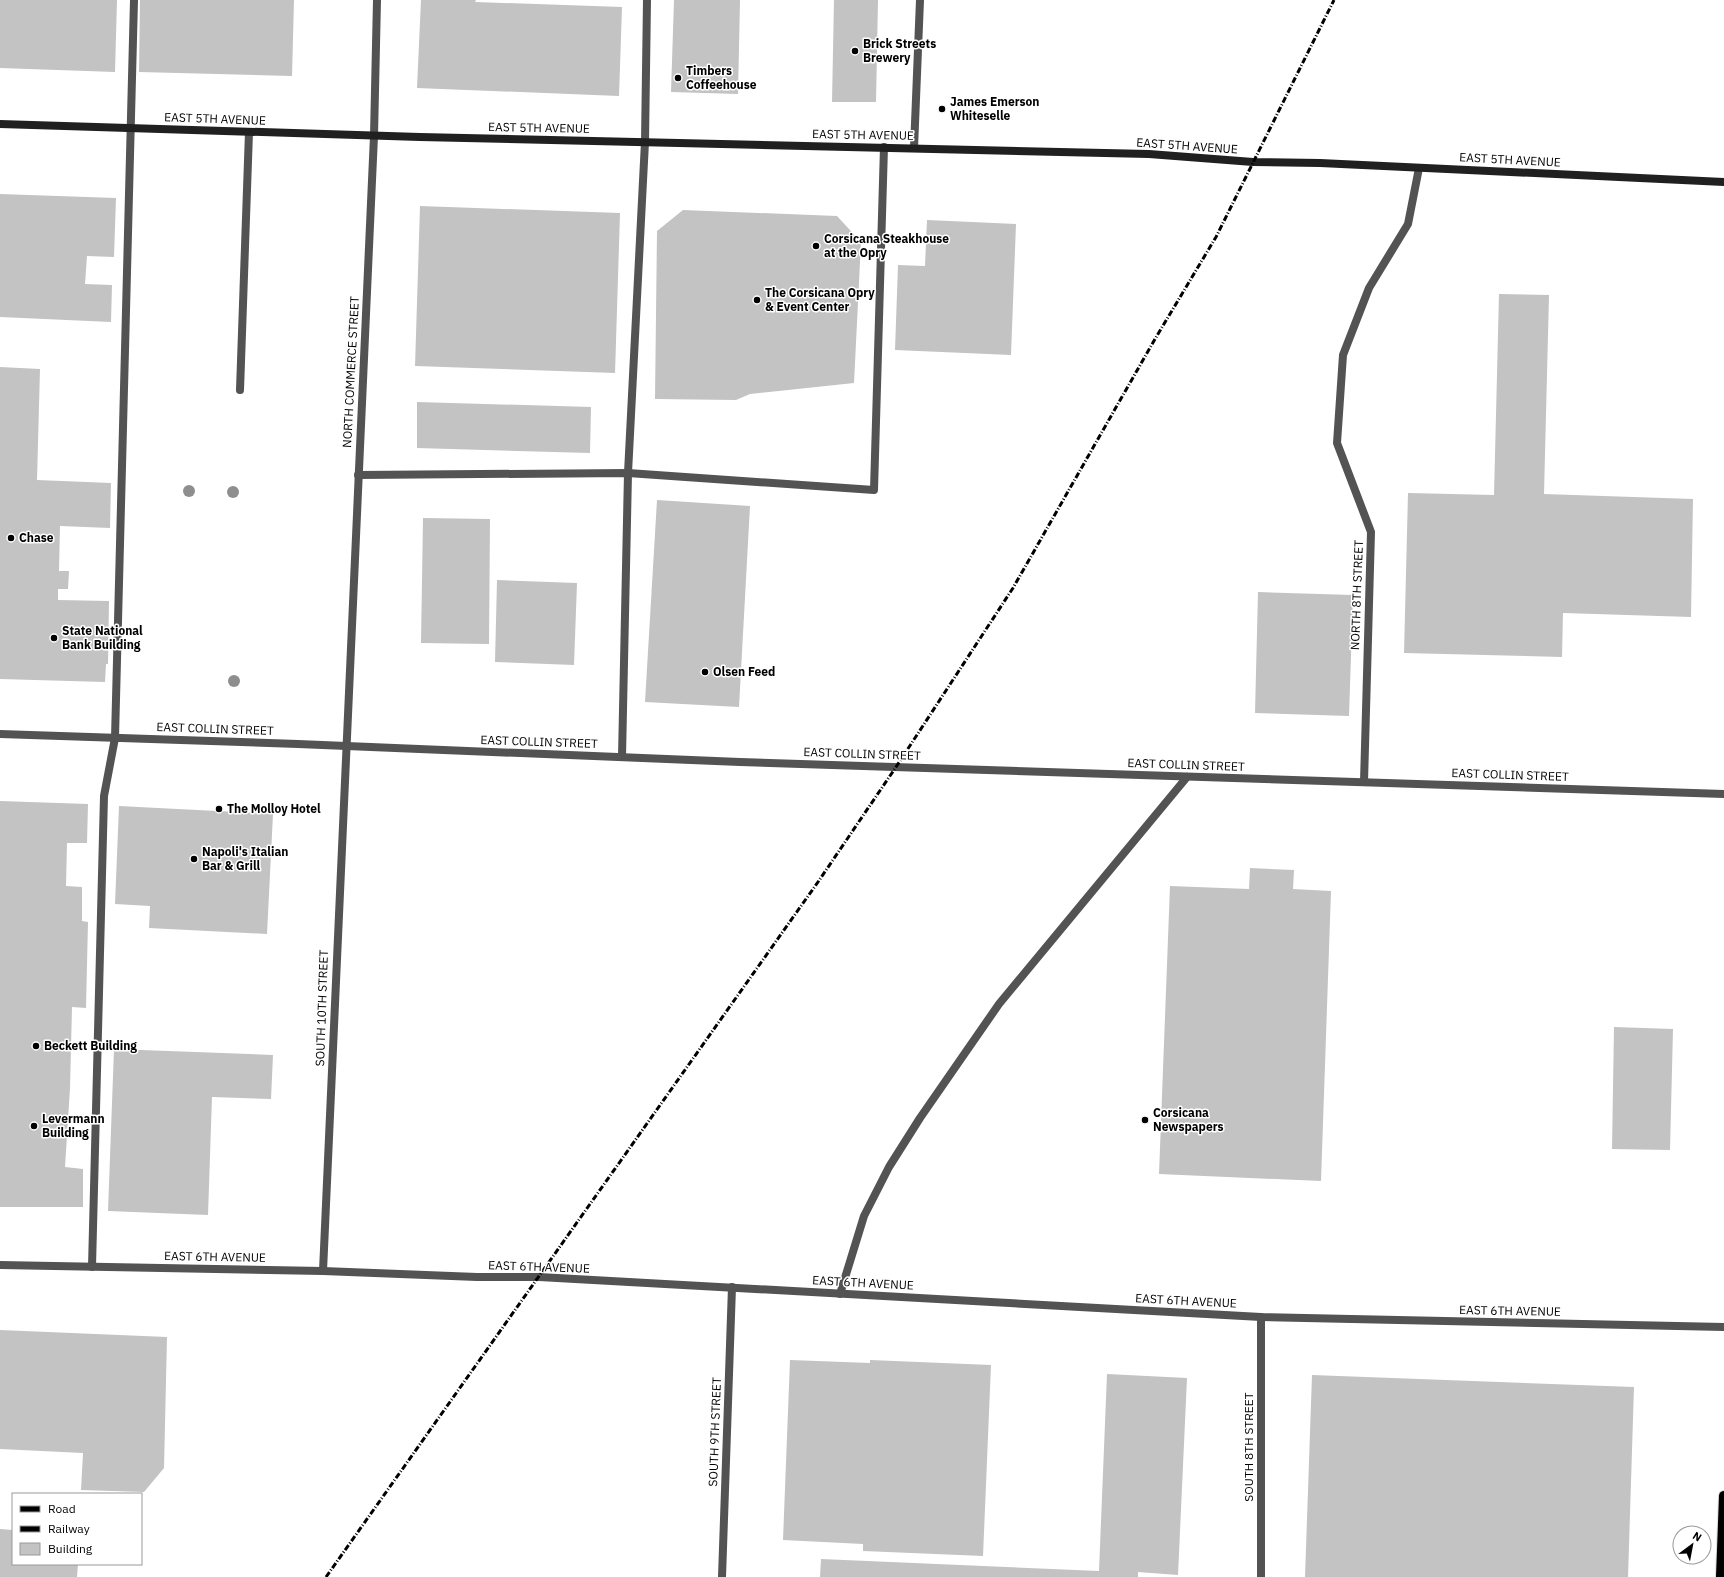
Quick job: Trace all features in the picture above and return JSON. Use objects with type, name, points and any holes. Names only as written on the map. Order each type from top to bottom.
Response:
[{"type":"main road","points":[[1721,1577],[1724,1496]]},
{"type":"street","points":[[92,1267],[104,796],[116,738],[129,128],[134,0]]},
{"type":"street","name":"NORTH COMMERCE STREET","points":[[346,746],[374,136],[377,0]]},
{"type":"street","points":[[622,757],[628,473],[645,142],[647,0]]},
{"type":"street","points":[[914,148],[920,0]]},
{"type":"street","name":"EAST 5TH AVENUE","points":[[0,124],[374,136],[1149,154],[1253,162],[1320,163],[1724,182]]},
{"type":"street","points":[[240,390],[249,132]]},
{"type":"street","points":[[358,476],[628,473],[874,490],[884,147]]},
{"type":"street","name":"NORTH 8TH STREET","points":[[1364,782],[1371,532],[1337,443],[1343,355],[1369,288],[1408,224],[1419,168]]},
{"type":"street","name":"EAST COLLIN STREET","points":[[0,734],[1187,777],[1724,794]]},
{"type":"street","name":"SOUTH 10TH STREET","points":[[323,1271],[346,746]]},
{"type":"street","points":[[840,1294],[864,1216],[889,1167],[920,1118],[999,1004],[1187,777]]},
{"type":"street","name":"EAST 6TH AVENUE","points":[[0,1266],[323,1271],[477,1277],[539,1277],[1262,1318],[1724,1327]]},
{"type":"street","name":"SOUTH 9TH STREET","points":[[722,1577],[732,1287]]},
{"type":"street","name":"SOUTH 8TH STREET","points":[[1261,1577],[1262,1318]]},
{"type":"building","points":[[0,0],[117,0],[115,72],[0,68]]},
{"type":"building","points":[[140,0],[294,0],[292,76],[139,72]]},
{"type":"building","points":[[421,0],[476,0],[475,2],[622,7],[619,96],[417,88]]},
{"type":"building","points":[[674,0],[740,0],[738,94],[671,92]]},
{"type":"building","name":"Brick Streets Brewery","points":[[834,0],[878,0],[876,102],[832,102]]},
{"type":"building","points":[[0,194],[116,198],[114,257],[87,256],[85,284],[112,285],[111,322],[0,317]]},
{"type":"building","points":[[420,206],[620,213],[615,373],[415,366]]},
{"type":"building","name":"The Corsicana Opry & Event Center","points":[[683,210],[837,216],[861,242],[854,383],[750,394],[736,400],[655,399],[657,231]]},
{"type":"building","points":[[927,220],[1016,224],[1011,355],[895,350],[898,265],[925,266]]},
{"type":"building","points":[[1499,294],[1549,295],[1544,494],[1693,499],[1691,617],[1563,613],[1562,657],[1404,653],[1408,493],[1494,495]]},
{"type":"building","points":[[0,367],[40,369],[37,480],[111,483],[110,528],[60,526],[59,571],[69,571],[68,589],[58,589],[58,600],[109,601],[108,664],[106,664],[105,682],[0,679]]},
{"type":"building","points":[[417,402],[591,407],[590,453],[417,448]]},
{"type":"building","points":[[657,500],[750,506],[739,707],[645,702]]},
{"type":"building","points":[[423,518],[490,519],[489,644],[421,643]]},
{"type":"building","points":[[497,580],[577,583],[574,665],[495,662]]},
{"type":"building","points":[[1258,592],[1353,595],[1349,716],[1255,713]]},
{"type":"building","points":[[0,801],[88,804],[87,843],[67,843],[66,886],[82,887],[82,921],[88,922],[86,1008],[72,1007],[70,1088],[65,1167],[83,1169],[83,1207],[0,1207]]},
{"type":"building","name":"Napoli's Italian Bar & Grill","points":[[119,806],[273,814],[267,934],[149,928],[150,906],[115,904]]},
{"type":"building","points":[[1250,868],[1294,870],[1293,889],[1331,891],[1321,1181],[1159,1174],[1170,886],[1249,889]]},
{"type":"building","points":[[1614,1027],[1673,1029],[1670,1150],[1612,1149]]},
{"type":"building","points":[[114,1049],[273,1055],[271,1099],[212,1097],[208,1215],[108,1211]]},
{"type":"building","points":[[0,1330],[167,1337],[164,1468],[144,1492],[81,1490],[83,1453],[0,1449]]},
{"type":"building","points":[[790,1360],[870,1363],[870,1360],[991,1365],[983,1556],[863,1551],[863,1544],[783,1540]]},
{"type":"building","points":[[1107,1374],[1187,1378],[1178,1575],[1138,1572],[1138,1577],[820,1577],[821,1559],[1099,1571]]},
{"type":"building","points":[[1312,1375],[1634,1387],[1628,1577],[1305,1577]]},
{"type":"building","points":[[0,1529],[12,1530],[12,1565],[78,1565],[77,1577],[0,1577]]},
{"type":"railway","points":[[326,1577],[818,882],[896,767],[1013,588],[1155,339],[1216,237],[1334,0]]},
{"type":"place","name":"Brick Streets Brewery","points":[[855,51]]},
{"type":"place","name":"Timbers Coffeehouse","points":[[678,78]]},
{"type":"place","name":"James Emerson Whiteselle","points":[[942,109]]},
{"type":"place","name":"Corsicana Steakhouse at the Opry","points":[[816,246]]},
{"type":"place","name":"The Corsicana Opry & Event Center","points":[[757,300]]},
{"type":"place","name":"Chase","points":[[11,538]]},
{"type":"place","name":"State National Bank Building","points":[[54,638]]},
{"type":"place","name":"Olsen Feed","points":[[705,672]]},
{"type":"place","name":"The Molloy Hotel","points":[[219,809]]},
{"type":"place","name":"Napoli's Italian Bar & Grill","points":[[194,859]]},
{"type":"place","name":"Beckett Building","points":[[36,1046]]},
{"type":"place","name":"Corsicana Newspapers","points":[[1145,1120]]},
{"type":"place","name":"Levermann Building","points":[[34,1126]]}]
